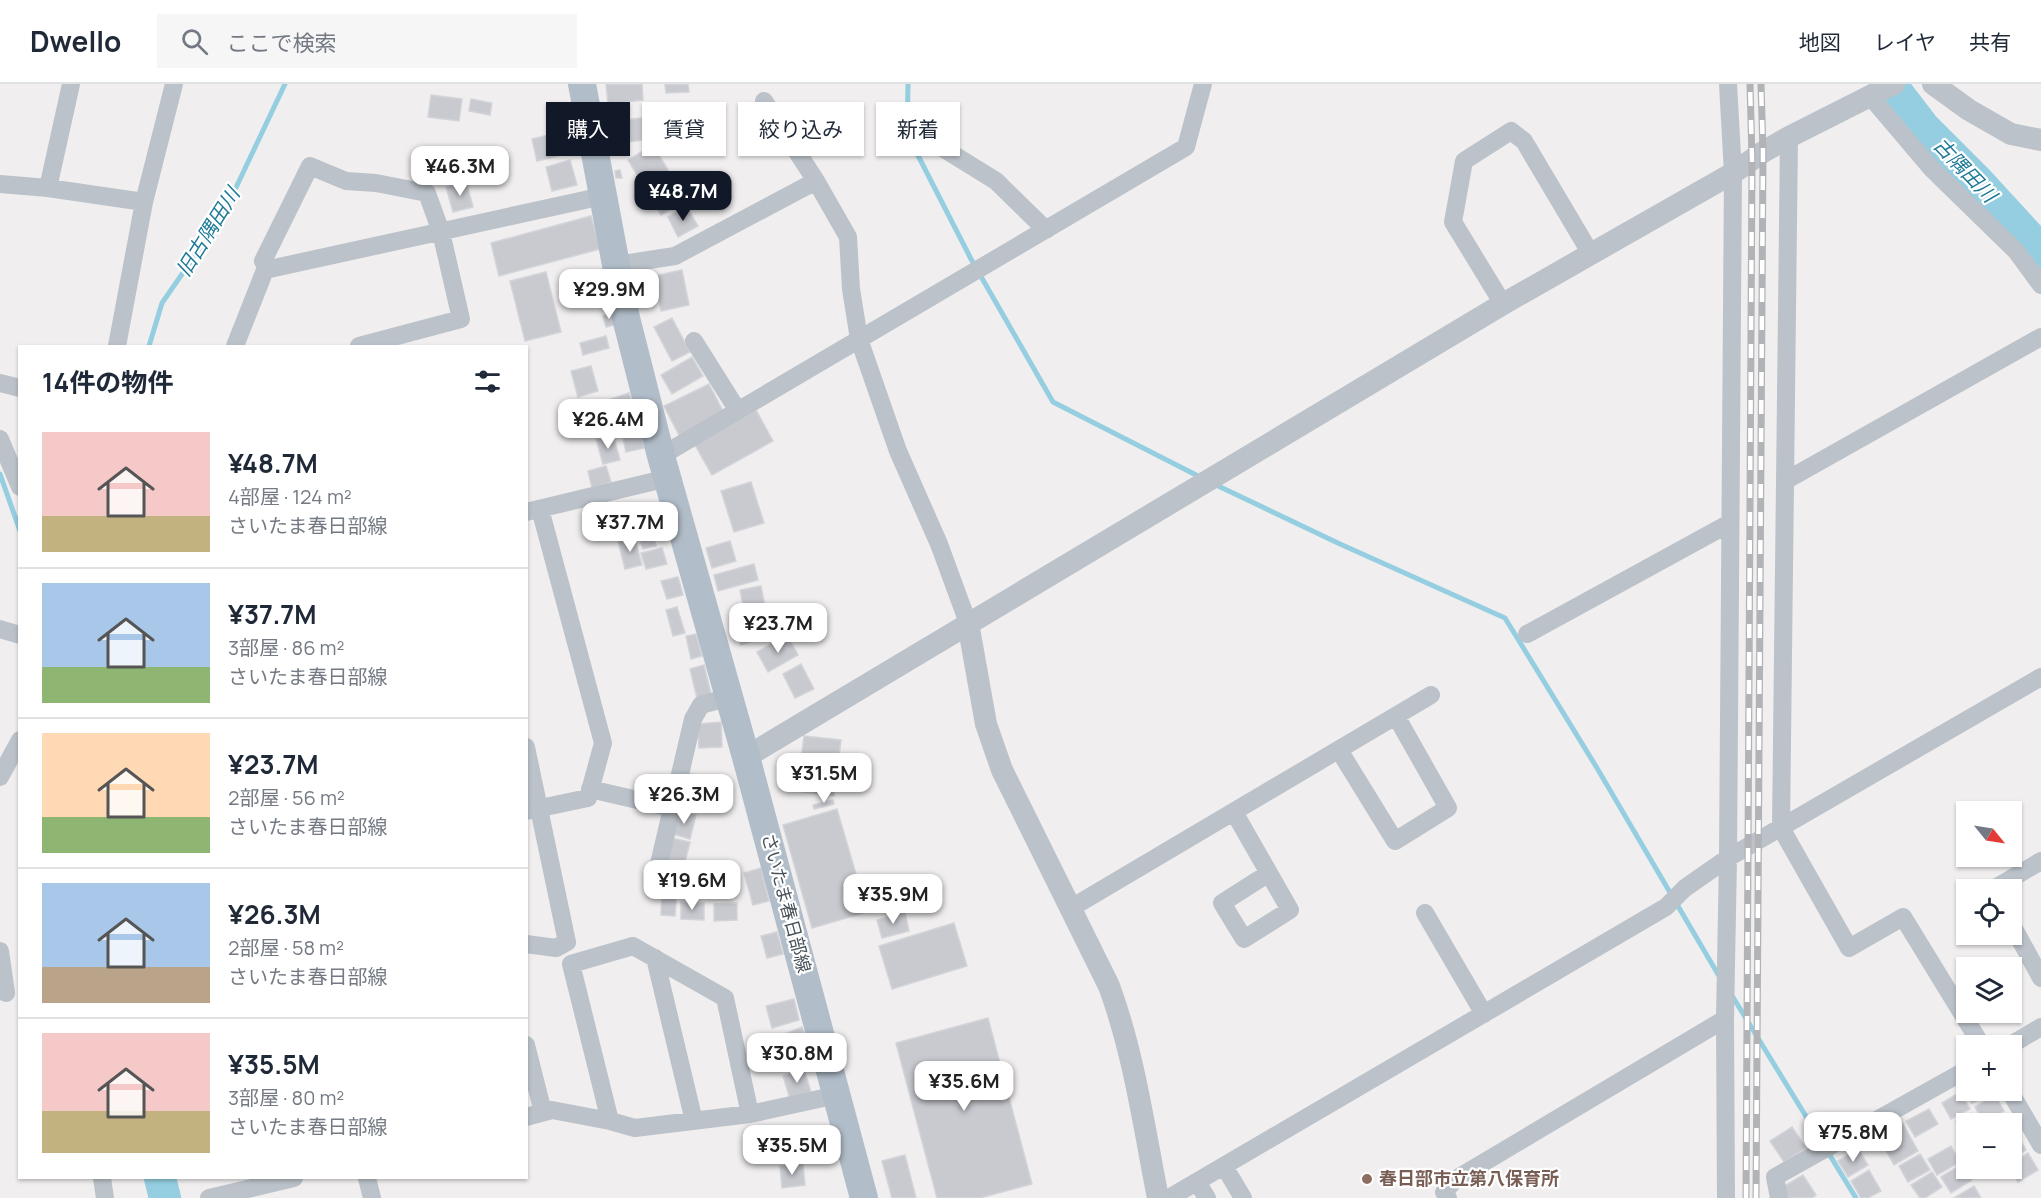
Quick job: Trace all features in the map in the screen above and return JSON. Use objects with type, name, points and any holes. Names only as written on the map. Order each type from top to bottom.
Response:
[{"type":"main road","name":"さいたま春日部線","points":[[582,84],[626,318],[664,467],[746,757],[864,1198]]},
{"type":"street","points":[[48,188],[71,84]]},
{"type":"street","points":[[117,345],[144,202],[174,84]]},
{"type":"street","points":[[533,809],[588,798],[603,743],[533,510],[664,467],[738,411],[1186,147],[1203,84]]},
{"type":"street","points":[[1726,1198],[1725,1019],[1733,173],[1728,84]]},
{"type":"street","points":[[746,757],[1503,304],[1733,173],[1789,137],[1894,84]]},
{"type":"street","points":[[1933,84],[1969,110],[2011,134],[2041,140]]},
{"type":"street","points":[[1870,96],[1931,168],[2016,251],[2041,285]]},
{"type":"street","points":[[764,101],[816,181],[848,237],[851,289],[859,339],[897,451],[939,544],[968,623],[986,724],[1002,770],[1071,908],[1118,1010],[1128,1046],[1158,1198]]},
{"type":"street","points":[[1503,304],[1453,222],[1464,161],[1511,131],[1524,141],[1591,254]]},
{"type":"street","points":[[1789,137],[1781,828],[1849,948],[1903,917],[1975,1035]]},
{"type":"street","points":[[956,156],[996,181],[1046,230]]},
{"type":"street","points":[[270,269],[263,261],[310,166],[346,181],[376,183],[427,193],[441,232],[461,319],[363,345]]},
{"type":"street","points":[[616,265],[675,256],[816,181]]},
{"type":"street","points":[[0,184],[48,188],[144,202]]},
{"type":"street","points":[[235,345],[265,270],[603,196]]},
{"type":"street","points":[[1785,481],[2041,337]]},
{"type":"street","points":[[694,341],[738,411]]},
{"type":"street","points":[[0,383],[18,388]]},
{"type":"street","points":[[0,439],[18,482]]},
{"type":"street","points":[[1527,634],[1730,523]]},
{"type":"street","points":[[1169,1198],[1665,907],[1685,888],[1728,858],[2041,677]]},
{"type":"street","points":[[1071,908],[1431,695]]},
{"type":"street","points":[[654,885],[693,718],[701,705],[729,697]]},
{"type":"street","points":[[1339,750],[1395,841],[1448,808],[1396,716]]},
{"type":"street","points":[[0,777],[18,744]]},
{"type":"street","points":[[528,765],[533,809],[567,942],[556,948],[528,944]]},
{"type":"street","points":[[590,789],[672,808]]},
{"type":"street","points":[[1234,812],[1269,873]]},
{"type":"street","points":[[2011,879],[2041,861]]},
{"type":"street","points":[[1425,913],[1484,1014]]},
{"type":"street","points":[[2022,943],[2041,978]]},
{"type":"street","points":[[610,1121],[571,964],[633,946],[725,998],[750,1114]]},
{"type":"street","points":[[0,951],[9,993]]},
{"type":"street","points":[[655,958],[694,1121]]},
{"type":"street","points":[[1448,1198],[1444,1192],[1456,1179],[1725,1019]]},
{"type":"street","points":[[2022,1038],[2041,1027]]},
{"type":"street","points":[[528,1060],[535,1114],[552,1110],[635,1128],[750,1114],[837,1095]]},
{"type":"street","points":[[1779,1198],[1775,1177],[1956,1076]]},
{"type":"street","points":[[2015,1101],[2041,1145]]},
{"type":"street","points":[[1224,1166],[1243,1198]]},
{"type":"street","points":[[102,1179],[105,1198]]},
{"type":"street","points":[[209,1198],[236,1184],[284,1179]]},
{"type":"street","points":[[368,1179],[372,1198]]},
{"type":"street","points":[[1197,1182],[1207,1198]]},
{"type":"building","points":[[606,84],[642,84],[643,100],[608,102]]},
{"type":"building","points":[[665,84],[688,84],[689,92],[666,93]]},
{"type":"building","points":[[431,95],[462,99],[459,121],[428,117]]},
{"type":"building","points":[[471,99],[492,103],[490,115],[469,111]]},
{"type":"building","points":[[642,118],[642,140],[630,142],[630,119]]},
{"type":"building","points":[[546,136],[546,156],[558,156],[537,161],[532,139]]},
{"type":"building","points":[[642,152],[642,156],[660,156],[686,200],[661,215],[628,160]]},
{"type":"building","points":[[570,160],[577,185],[552,191],[546,167]]},
{"type":"building","points":[[620,170],[622,178],[616,178],[615,171]]},
{"type":"building","points":[[466,181],[473,207],[453,212],[446,187]]},
{"type":"building","points":[[686,206],[698,226],[678,237],[668,217]]},
{"type":"building","points":[[591,216],[600,249],[499,276],[491,243]]},
{"type":"building","points":[[682,270],[689,305],[661,311],[654,276]]},
{"type":"building","points":[[546,272],[561,332],[525,341],[510,281]]},
{"type":"building","points":[[611,313],[614,325],[606,327],[603,316]]},
{"type":"building","points":[[672,318],[690,352],[672,361],[654,327]]},
{"type":"building","points":[[606,336],[609,348],[583,355],[580,343]]},
{"type":"building","points":[[692,357],[703,376],[672,394],[661,375]]},
{"type":"building","points":[[591,366],[598,391],[578,397],[571,371]]},
{"type":"building","points":[[709,384],[725,415],[680,437],[664,406]]},
{"type":"building","points":[[629,393],[634,409],[612,415],[608,400]]},
{"type":"building","points":[[756,410],[773,441],[712,475],[695,445]]},
{"type":"building","points":[[640,429],[644,448],[626,452],[622,433]]},
{"type":"building","points":[[613,435],[620,460],[603,464],[596,439]]},
{"type":"building","points":[[606,466],[611,482],[592,488],[588,471]]},
{"type":"building","points":[[751,482],[764,523],[734,532],[721,491]]},
{"type":"building","points":[[610,510],[617,536],[601,540],[594,514]]},
{"type":"building","points":[[634,536],[642,565],[625,569],[618,541]]},
{"type":"building","points":[[654,537],[656,546],[643,549],[640,540]]},
{"type":"building","points":[[730,541],[736,561],[712,568],[706,548]]},
{"type":"building","points":[[662,548],[667,564],[646,569],[641,553]]},
{"type":"building","points":[[754,564],[758,580],[718,591],[714,575]]},
{"type":"building","points":[[678,577],[683,595],[667,599],[661,581]]},
{"type":"building","points":[[761,586],[765,607],[744,611],[740,590]]},
{"type":"building","points":[[677,607],[685,633],[673,636],[666,610]]},
{"type":"building","points":[[751,623],[756,640],[741,645],[735,628]]},
{"type":"building","points":[[696,634],[702,656],[691,659],[686,636]]},
{"type":"building","points":[[787,635],[798,655],[768,672],[757,652]]},
{"type":"building","points":[[801,664],[814,689],[795,698],[783,674]]},
{"type":"building","points":[[704,665],[711,694],[697,698],[690,669]]},
{"type":"building","points":[[721,722],[722,747],[699,748],[698,724]]},
{"type":"building","points":[[804,736],[841,740],[834,796],[797,791]]},
{"type":"building","points":[[687,773],[705,777],[698,806],[680,802]]},
{"type":"building","points":[[833,800],[834,804],[814,809],[813,805]]},
{"type":"building","points":[[837,809],[867,912],[812,928],[783,825]]},
{"type":"building","points":[[678,811],[696,815],[690,839],[673,834]]},
{"type":"building","points":[[671,838],[690,842],[684,866],[666,861]]},
{"type":"building","points":[[761,868],[769,901],[753,905],[744,873]]},
{"type":"building","points":[[676,871],[683,872],[682,882],[674,881]]},
{"type":"building","points":[[662,886],[677,887],[675,916],[661,915]]},
{"type":"building","points":[[681,902],[704,903],[704,920],[681,919]]},
{"type":"building","points":[[737,903],[737,920],[714,921],[714,904]]},
{"type":"building","points":[[905,912],[909,931],[882,938],[877,920]]},
{"type":"building","points":[[954,923],[967,966],[892,989],[879,946]]},
{"type":"building","points":[[777,932],[783,954],[767,958],[761,936]]},
{"type":"building","points":[[794,999],[799,1020],[772,1028],[766,1006]]},
{"type":"building","points":[[988,1018],[1032,1184],[980,1198],[937,1198],[896,1043]]},
{"type":"building","points":[[802,1027],[811,1052],[781,1063],[772,1039]]},
{"type":"building","points":[[804,1069],[811,1092],[790,1099],[783,1076]]},
{"type":"building","points":[[1956,1094],[1956,1101],[1965,1101],[1970,1109],[1956,1113],[1956,1116],[1951,1119],[1942,1103]]},
{"type":"building","points":[[1985,1101],[1998,1101],[2004,1111],[1978,1113],[1975,1107]]},
{"type":"building","points":[[1929,1109],[1938,1124],[1915,1137],[1906,1121]]},
{"type":"building","points":[[1902,1122],[1918,1151],[1894,1165],[1878,1136]]},
{"type":"building","points":[[1792,1127],[1806,1148],[1784,1162],[1770,1141]]},
{"type":"building","points":[[795,1129],[799,1156],[776,1159],[771,1133]]},
{"type":"building","points":[[1951,1146],[1956,1155],[1956,1164],[1937,1175],[1928,1159]]},
{"type":"building","points":[[1858,1149],[1868,1165],[1848,1177],[1838,1161]]},
{"type":"building","points":[[2028,1153],[2038,1170],[2018,1182],[2016,1179],[2022,1179],[2022,1157]]},
{"type":"building","points":[[1920,1154],[1930,1170],[1908,1182],[1899,1166]]},
{"type":"building","points":[[905,1155],[916,1198],[892,1198],[882,1161]]},
{"type":"building","points":[[803,1164],[805,1185],[782,1188],[780,1166]]},
{"type":"building","points":[[1956,1168],[1956,1179],[1972,1180],[1951,1193],[1941,1177]]},
{"type":"building","points":[[1869,1170],[1881,1191],[1868,1198],[1861,1198],[1851,1181]]},
{"type":"building","points":[[1932,1172],[1942,1187],[1925,1198],[1920,1198],[1911,1185]]},
{"type":"building","points":[[1803,1175],[1816,1195],[1812,1198],[1788,1198],[1781,1188]]},
{"type":"building","points":[[1974,1186],[1981,1198],[1954,1198]]},
{"type":"waterway","name":"旧古隅田川","points":[[149,345],[162,303],[223,215],[285,84]]},
{"type":"waterway","points":[[908,84],[907,134],[971,259],[1053,402],[1200,477]]},
{"type":"waterway","name":"古隅田川","points":[[1891,84],[1924,127],[2034,242],[2041,255]]},
{"type":"waterway","points":[[0,474],[18,525]]},
{"type":"waterway","points":[[1214,484],[1505,618],[1597,768],[1719,976]]},
{"type":"waterway","points":[[1731,994],[1856,1198]]},
{"type":"waterway","name":"旧古隅田川","points":[[160,1179],[165,1198]]},
{"type":"railway","points":[[1746,1198],[1752,159],[1750,84]]},
{"type":"railway","points":[[1756,1198],[1763,152],[1761,84]]},
{"type":"place","name":"春日部市立第八保育所","points":[[1367,1179]]}]
